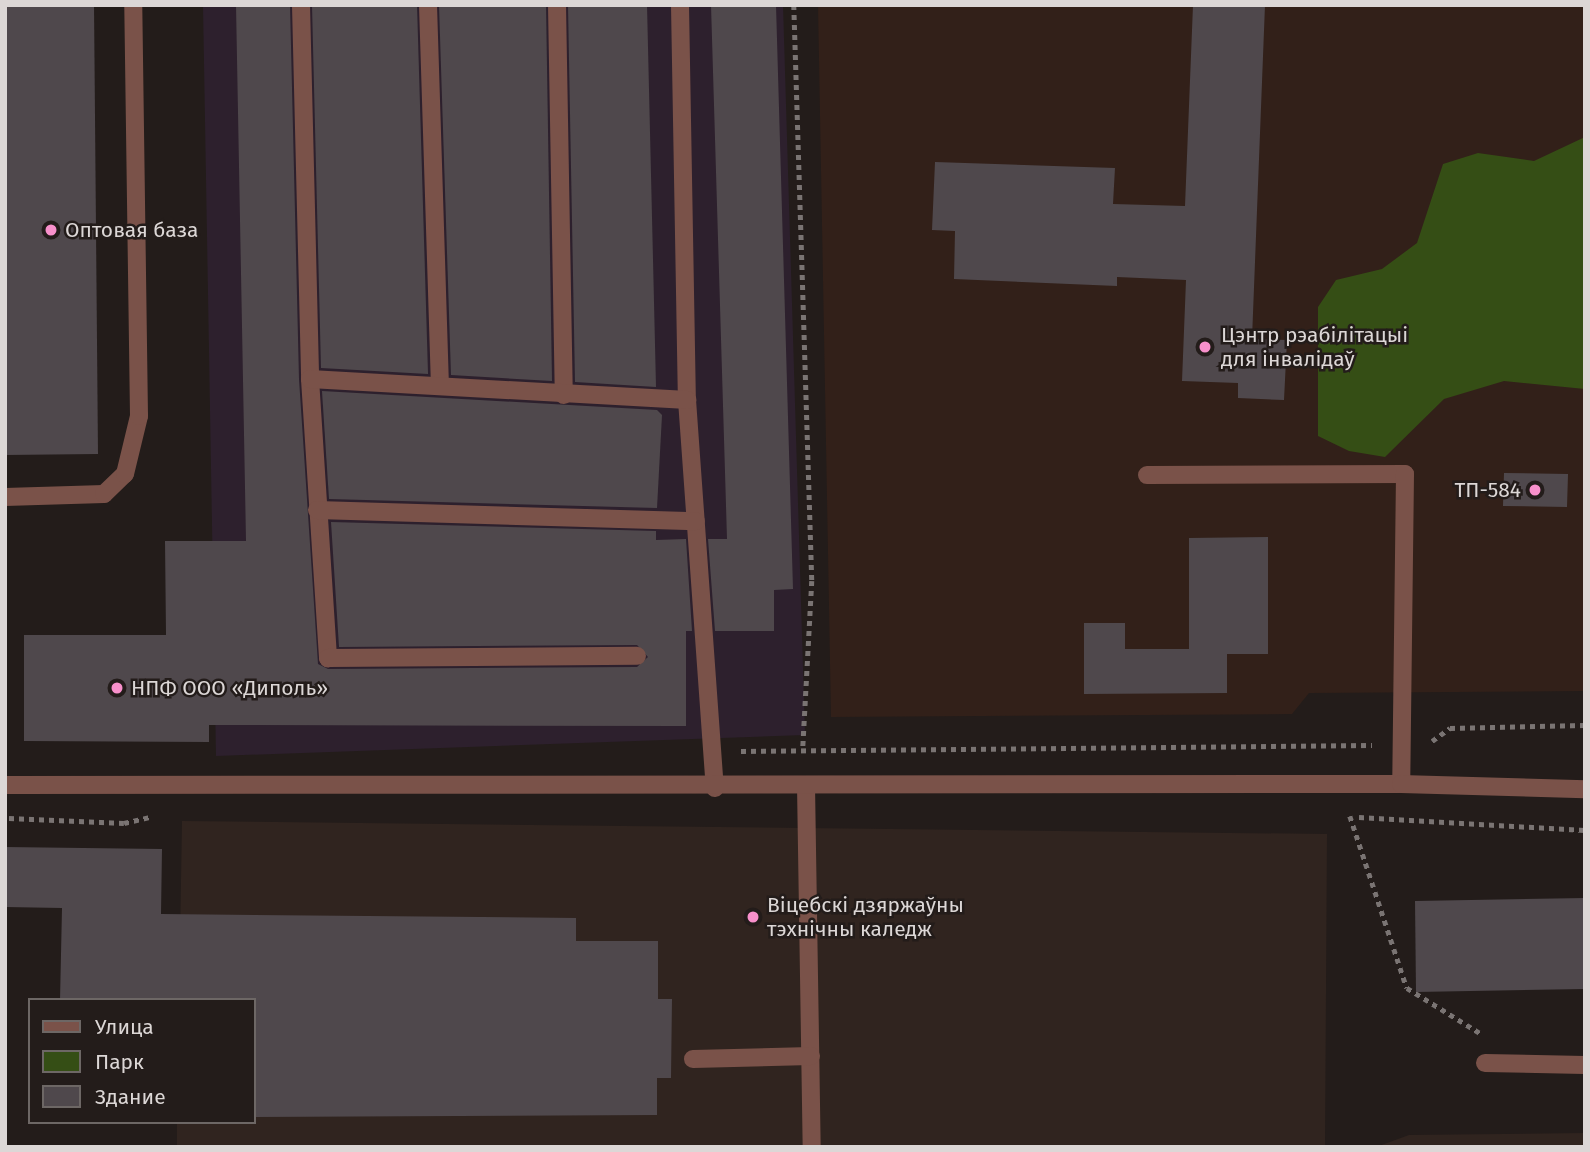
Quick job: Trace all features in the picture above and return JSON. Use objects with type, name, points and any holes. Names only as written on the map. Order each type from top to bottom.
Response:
[{"type":"street","points":[[5,497],[104,494],[125,474],[139,416],[133,5]]},
{"type":"street","points":[[301,5],[310,379],[327,658],[637,656]]},
{"type":"street","points":[[428,5],[440,386]]},
{"type":"street","points":[[557,5],[564,395]]},
{"type":"street","points":[[680,5],[687,400],[715,788]]},
{"type":"street","points":[[310,379],[687,400]]},
{"type":"street","points":[[1147,475],[1405,474],[1401,784]]},
{"type":"street","points":[[317,510],[696,521]]},
{"type":"street","points":[[5,785],[715,788],[806,785],[1401,784],[1585,789]]},
{"type":"street","points":[[806,785],[812,1147]]},
{"type":"street","points":[[693,1059],[811,1056]]},
{"type":"street","points":[[1485,1063],[1585,1065]]},
{"type":"path","points":[[794,5],[812,581],[803,748]]},
{"type":"path","points":[[713,752],[803,748],[1426,745],[1450,728],[1585,725]]},
{"type":"path","points":[[1488,1037],[1407,988],[1350,816],[1585,830]]},
{"type":"shaded area","points":[[203,5],[783,5],[805,735],[216,756]]},
{"type":"shaded area","name":"Цэнтр рэабілітацыі для інвалідаў","points":[[818,5],[1585,5],[1585,691],[1309,693],[1292,714],[831,717]]},
{"type":"shaded area","name":"Віцебскі дзяржаўны тэхнічны каледж","points":[[182,821],[1327,834],[1325,1147],[177,1147],[177,1124],[256,1124],[256,998],[179,998]]},
{"type":"shaded area","points":[[1585,1133],[1585,1147],[1376,1147],[1409,1135]]},
{"type":"green space","points":[[1585,137],[1585,389],[1504,381],[1444,399],[1385,457],[1349,451],[1318,436],[1318,307],[1336,280],[1382,269],[1417,243],[1443,164],[1478,153],[1534,161]]},
{"type":"building","name":"Оптовая база","points":[[5,5],[94,5],[98,454],[5,455]]},
{"type":"building","points":[[236,5],[290,5],[299,379],[318,664],[328,669],[637,667],[648,657],[637,645],[339,647],[331,522],[656,531],[656,540],[686,539],[692,631],[686,631],[686,726],[209,725],[209,742],[24,741],[24,635],[166,635],[165,541],[246,541]]},
{"type":"building","points":[[312,5],[417,5],[428,374],[321,368]]},
{"type":"building","points":[[439,5],[546,5],[552,381],[451,375]]},
{"type":"building","points":[[568,5],[647,5],[656,387],[575,382]]},
{"type":"building","points":[[711,5],[776,5],[793,589],[774,590],[774,631],[715,631],[708,539],[727,539]]},
{"type":"building","points":[[1193,5],[1265,5],[1252,339],[1287,340],[1284,400],[1238,398],[1238,383],[1182,381],[1186,280],[1117,277],[1117,286],[954,279],[955,231],[932,230],[935,162],[1115,168],[1113,204],[1185,206]]},
{"type":"building","points":[[322,391],[657,410],[662,415],[657,508],[329,499]]},
{"type":"building","name":"ТП-584","points":[[1504,473],[1568,474],[1567,507],[1503,506]]},
{"type":"building","points":[[1268,537],[1268,654],[1227,654],[1227,693],[1084,694],[1084,623],[1125,623],[1125,649],[1189,649],[1189,538]]},
{"type":"building","points":[[5,847],[162,849],[161,914],[576,918],[576,941],[658,941],[658,999],[672,999],[671,1078],[657,1078],[657,1115],[256,1117],[256,998],[60,998],[62,908],[5,907]]},
{"type":"building","points":[[1585,898],[1585,989],[1416,992],[1415,901]]},
{"type":"place","name":"Оптовая база","points":[[51,230]]},
{"type":"place","name":"Цэнтр рэабілітацыі для інвалідаў","points":[[1205,347]]},
{"type":"place","name":"ТП-584","points":[[1535,490]]},
{"type":"place","name":"НПФ ООО «Диполь»","points":[[117,688]]},
{"type":"place","name":"Віцебскі дзяржаўны тэхнічны каледж","points":[[753,917]]}]
